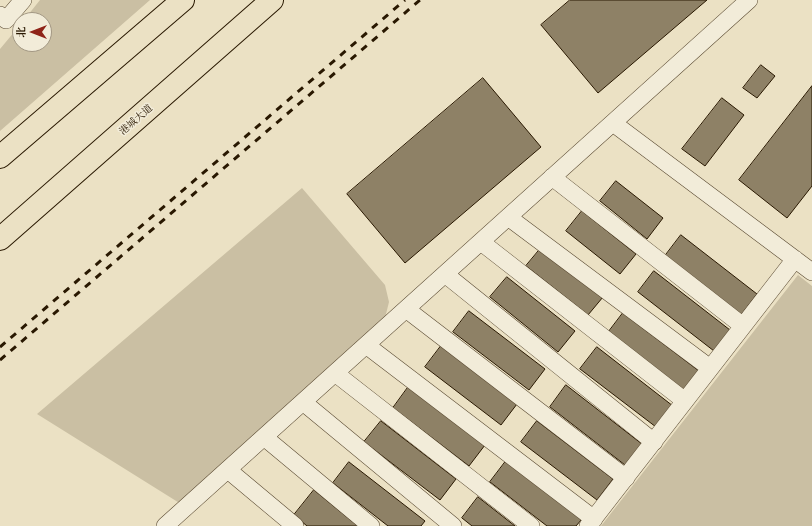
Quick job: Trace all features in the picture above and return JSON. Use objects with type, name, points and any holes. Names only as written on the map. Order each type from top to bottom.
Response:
[{"type":"main road","points":[[0,157],[183,0]]},
{"type":"main road","name":"港城大道","points":[[0,239],[272,0]]},
{"type":"lane","points":[[0,15],[6,20],[23,0]]},
{"type":"lane","points":[[165,526],[749,0]]},
{"type":"lane","points":[[613,123],[812,272]]},
{"type":"lane","points":[[552,177],[743,326]]},
{"type":"lane","points":[[508,217],[710,368]]},
{"type":"lane","points":[[481,242],[685,401]]},
{"type":"lane","points":[[366,345],[591,522],[795,259]]},
{"type":"lane","points":[[445,274],[654,442]]},
{"type":"lane","points":[[406,309],[626,478]]},
{"type":"lane","points":[[336,373],[531,526]]},
{"type":"lane","points":[[303,402],[453,526]]},
{"type":"lane","points":[[264,437],[371,526]]},
{"type":"lane","points":[[228,470],[294,526]]},
{"type":"shaded area","points":[[40,0],[150,0],[0,131],[0,49],[12,35],[12,52],[52,52],[52,12],[30,12]]},
{"type":"shaded area","points":[[302,188],[385,285],[389,302],[385,318],[181,504],[37,414]]},
{"type":"shaded area","points":[[798,275],[812,286],[812,526],[601,526]]},
{"type":"building","points":[[570,0],[707,0],[598,93],[541,25]]},
{"type":"building","points":[[761,65],[775,76],[757,98],[743,88]]},
{"type":"building","points":[[483,78],[541,147],[405,263],[347,194]]},
{"type":"building","points":[[812,86],[812,186],[787,218],[739,180]]},
{"type":"building","points":[[722,98],[744,115],[705,166],[682,149]]},
{"type":"building","points":[[616,181],[663,218],[647,239],[600,201]]},
{"type":"building","points":[[582,211],[636,254],[620,274],[566,231]]},
{"type":"building","points":[[681,235],[757,294],[741,315],[665,256]]},
{"type":"building","points":[[541,248],[603,297],[588,315],[526,266]]},
{"type":"building","points":[[654,271],[730,330],[714,351],[638,292]]},
{"type":"building","points":[[507,277],[575,331],[558,352],[490,297]]},
{"type":"building","points":[[469,311],[545,369],[529,390],[453,332]]},
{"type":"building","points":[[623,313],[699,371],[683,392],[607,334]]},
{"type":"building","points":[[441,346],[517,404],[501,425],[425,367]]},
{"type":"building","points":[[597,347],[673,406],[656,427],[580,369]]},
{"type":"building","points":[[566,385],[642,444],[625,465],[550,407]]},
{"type":"building","points":[[409,386],[485,445],[469,466],[393,408]]},
{"type":"building","points":[[381,421],[456,479],[440,500],[364,442]]},
{"type":"building","points":[[537,421],[613,479],[597,500],[521,442]]},
{"type":"building","points":[[506,461],[582,519],[576,526],[547,526],[490,482]]},
{"type":"building","points":[[349,462],[425,521],[421,526],[388,526],[333,483]]},
{"type":"building","points":[[314,490],[358,526],[307,526],[294,515]]},
{"type":"building","points":[[478,497],[515,526],[472,526],[462,518]]},
{"type":"railway","points":[[0,347],[405,0]]},
{"type":"railway","points":[[0,360],[420,0]]}]
